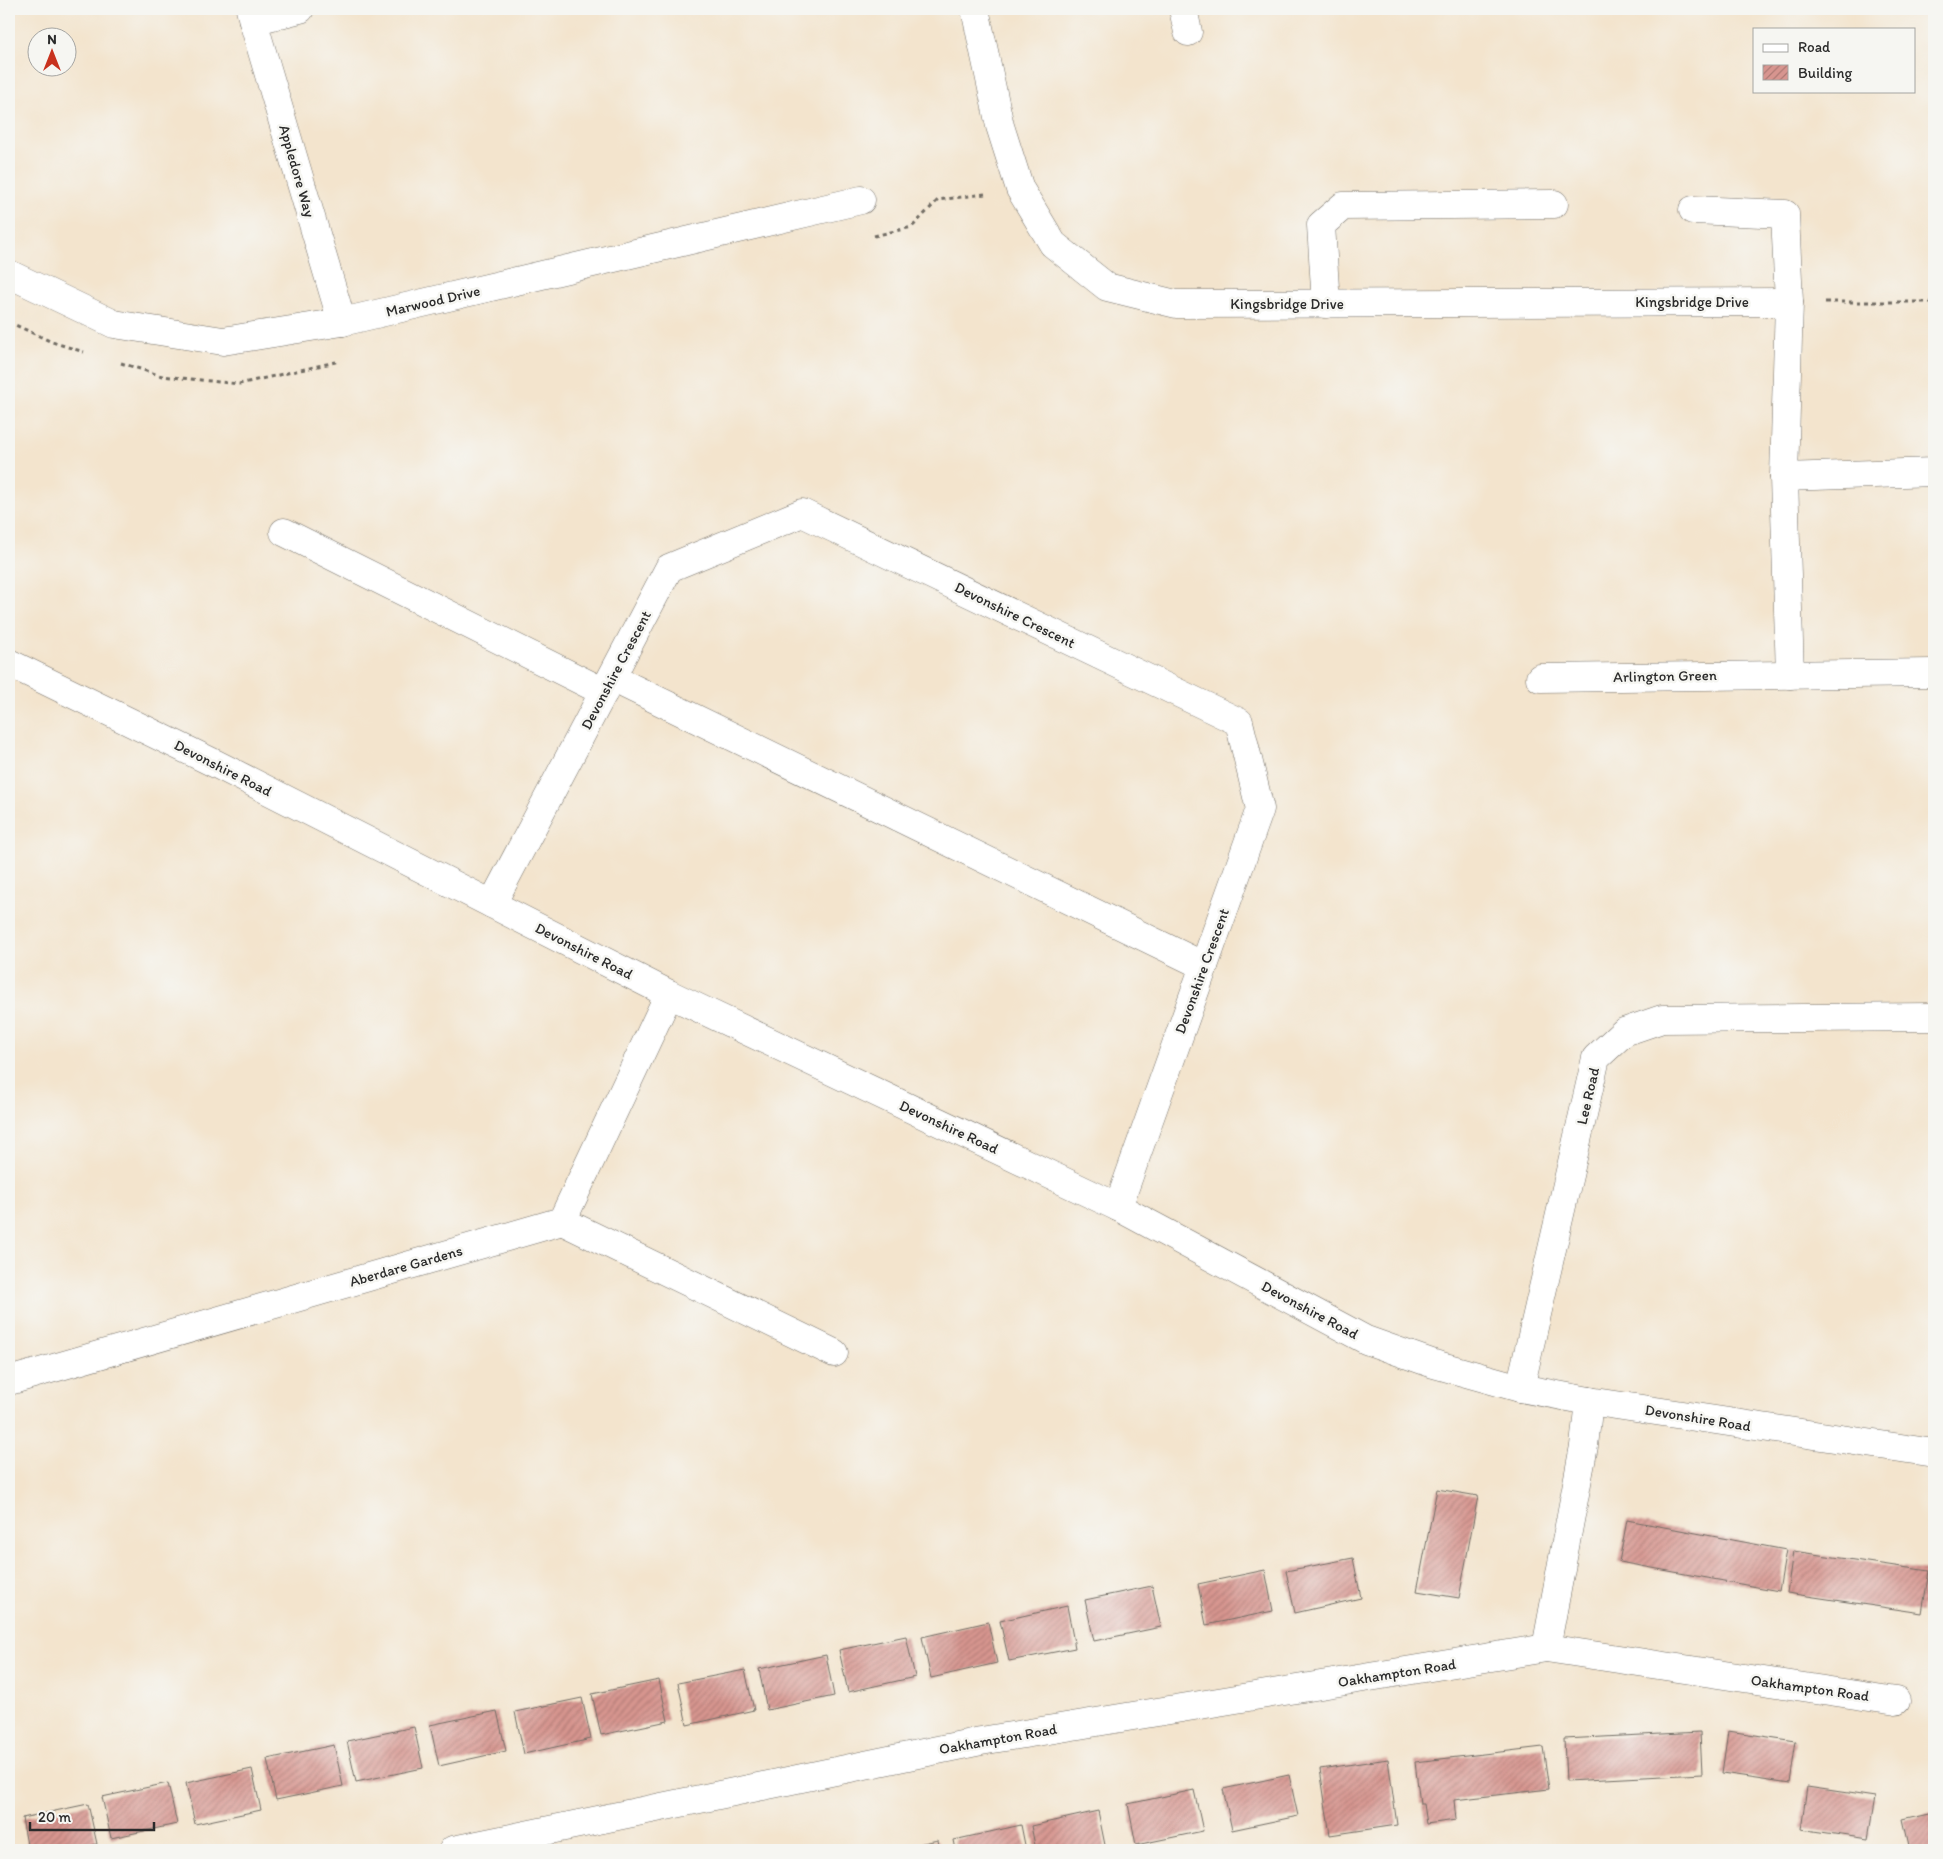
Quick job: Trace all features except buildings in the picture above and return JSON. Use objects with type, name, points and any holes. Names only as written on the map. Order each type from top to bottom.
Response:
[{"type":"street","points":[[251,15],[300,9]]},
{"type":"street","name":"Kingsbridge Drive","points":[[975,9],[1000,126],[1020,189],[1053,244],[1107,287],[1176,304],[1789,302]]},
{"type":"street","name":"Appledore Way","points":[[251,15],[342,322]]},
{"type":"street","name":"Marwood Drive","points":[[9,274],[114,324],[223,341],[342,322],[861,200]]},
{"type":"street","points":[[1326,304],[1321,225],[1343,206],[1554,204]]},
{"type":"street","points":[[1693,210],[1785,214],[1789,302],[1784,476],[1790,675]]},
{"type":"street","points":[[1784,476],[1934,472]]},
{"type":"street","name":"Devonshire Crescent","points":[[492,904],[669,568],[802,513],[1239,722],[1260,809],[1118,1207]]},
{"type":"street","points":[[284,532],[1204,966]]},
{"type":"street","name":"Devonshire Road","points":[[9,663],[216,764],[669,994],[1118,1207],[1366,1340],[1434,1364],[1520,1388],[1589,1402],[1934,1453]]},
{"type":"street","name":"Arlington Green","points":[[1540,678],[1934,673]]},
{"type":"street","points":[[669,994],[562,1221],[834,1353]]},
{"type":"street","name":"Lee Road","points":[[1520,1388],[1596,1058],[1624,1032],[1662,1019],[1934,1017]]},
{"type":"street","name":"Aberdare Gardens","points":[[9,1381],[562,1221]]},
{"type":"street","points":[[1546,1648],[1584,1446],[1589,1402]]},
{"type":"street","name":"Oakhampton Road","points":[[452,1850],[981,1741],[1546,1648],[1896,1701]]},
{"type":"path","points":[[1834,302],[1934,302]]}]
